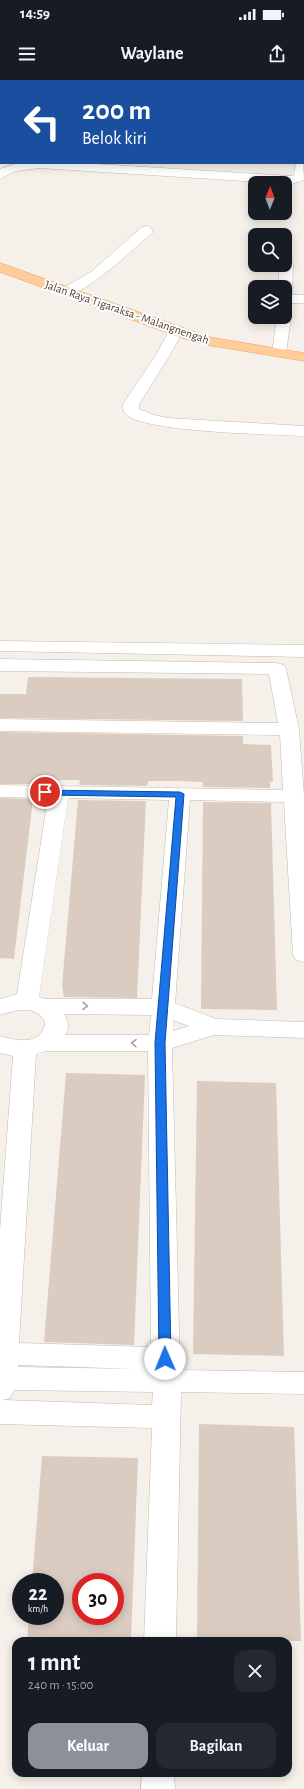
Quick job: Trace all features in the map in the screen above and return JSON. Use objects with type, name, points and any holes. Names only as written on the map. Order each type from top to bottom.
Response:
[{"type":"main road","name":"Jalan Raya Tigaraksa - Malangnengah","points":[[0,266],[66,292],[207,341],[304,357]]},
{"type":"street","points":[[0,174],[3,171],[14,168],[39,164],[292,180],[300,177],[302,164]]},
{"type":"street","points":[[66,292],[96,275],[147,230]]},
{"type":"street","points":[[292,302],[304,299]]},
{"type":"street","points":[[279,353],[283,324]]},
{"type":"street","points":[[176,331],[163,355],[131,404],[131,412],[149,420],[168,423],[304,431]]},
{"type":"street","points":[[0,646],[304,651]]},
{"type":"street","points":[[0,665],[277,670],[289,729],[304,955]]},
{"type":"street","points":[[0,724],[289,729]]},
{"type":"street","points":[[0,791],[294,796]]},
{"type":"street","points":[[36,1004],[60,792]]},
{"type":"street","points":[[160,1637],[166,1369],[160,1043],[180,794]]},
{"type":"street","points":[[0,1007],[9,1003],[163,1007],[213,1027]]},
{"type":"street","points":[[15,1047],[54,1034],[58,1024],[55,1014],[36,1004]]},
{"type":"street","points":[[15,1047],[160,1043],[213,1027],[304,1030]]},
{"type":"street","points":[[15,1047],[2,1371],[166,1369],[304,1383]]},
{"type":"street","points":[[0,1412],[165,1417]]},
{"type":"street","points":[[158,1777],[158,1789]]},
{"type":"building","points":[[28,677],[242,679],[243,721],[0,718],[0,694],[26,694]]},
{"type":"building","points":[[0,732],[243,736],[243,744],[271,745],[273,782],[270,782],[270,788],[203,787],[203,782],[178,781],[148,781],[147,786],[79,785],[80,780],[36,780],[35,784],[0,784]]},
{"type":"building","points":[[0,798],[33,799],[14,959],[0,958]]},
{"type":"building","points":[[78,800],[146,801],[137,998],[64,997],[62,986]]},
{"type":"building","points":[[203,802],[271,803],[277,1010],[201,1009]]},
{"type":"building","points":[[66,1073],[145,1075],[134,1345],[44,1342]]},
{"type":"building","points":[[197,1081],[276,1083],[284,1356],[193,1354]]},
{"type":"building","points":[[199,1424],[294,1427],[301,1641],[292,1641],[292,1637],[197,1637]]},
{"type":"building","points":[[42,1456],[138,1458],[131,1637],[27,1637],[28,1625],[64,1625],[64,1573],[33,1573]]},
{"type":"route","points":[[45,792],[180,794],[160,1043],[165,1359]]}]
